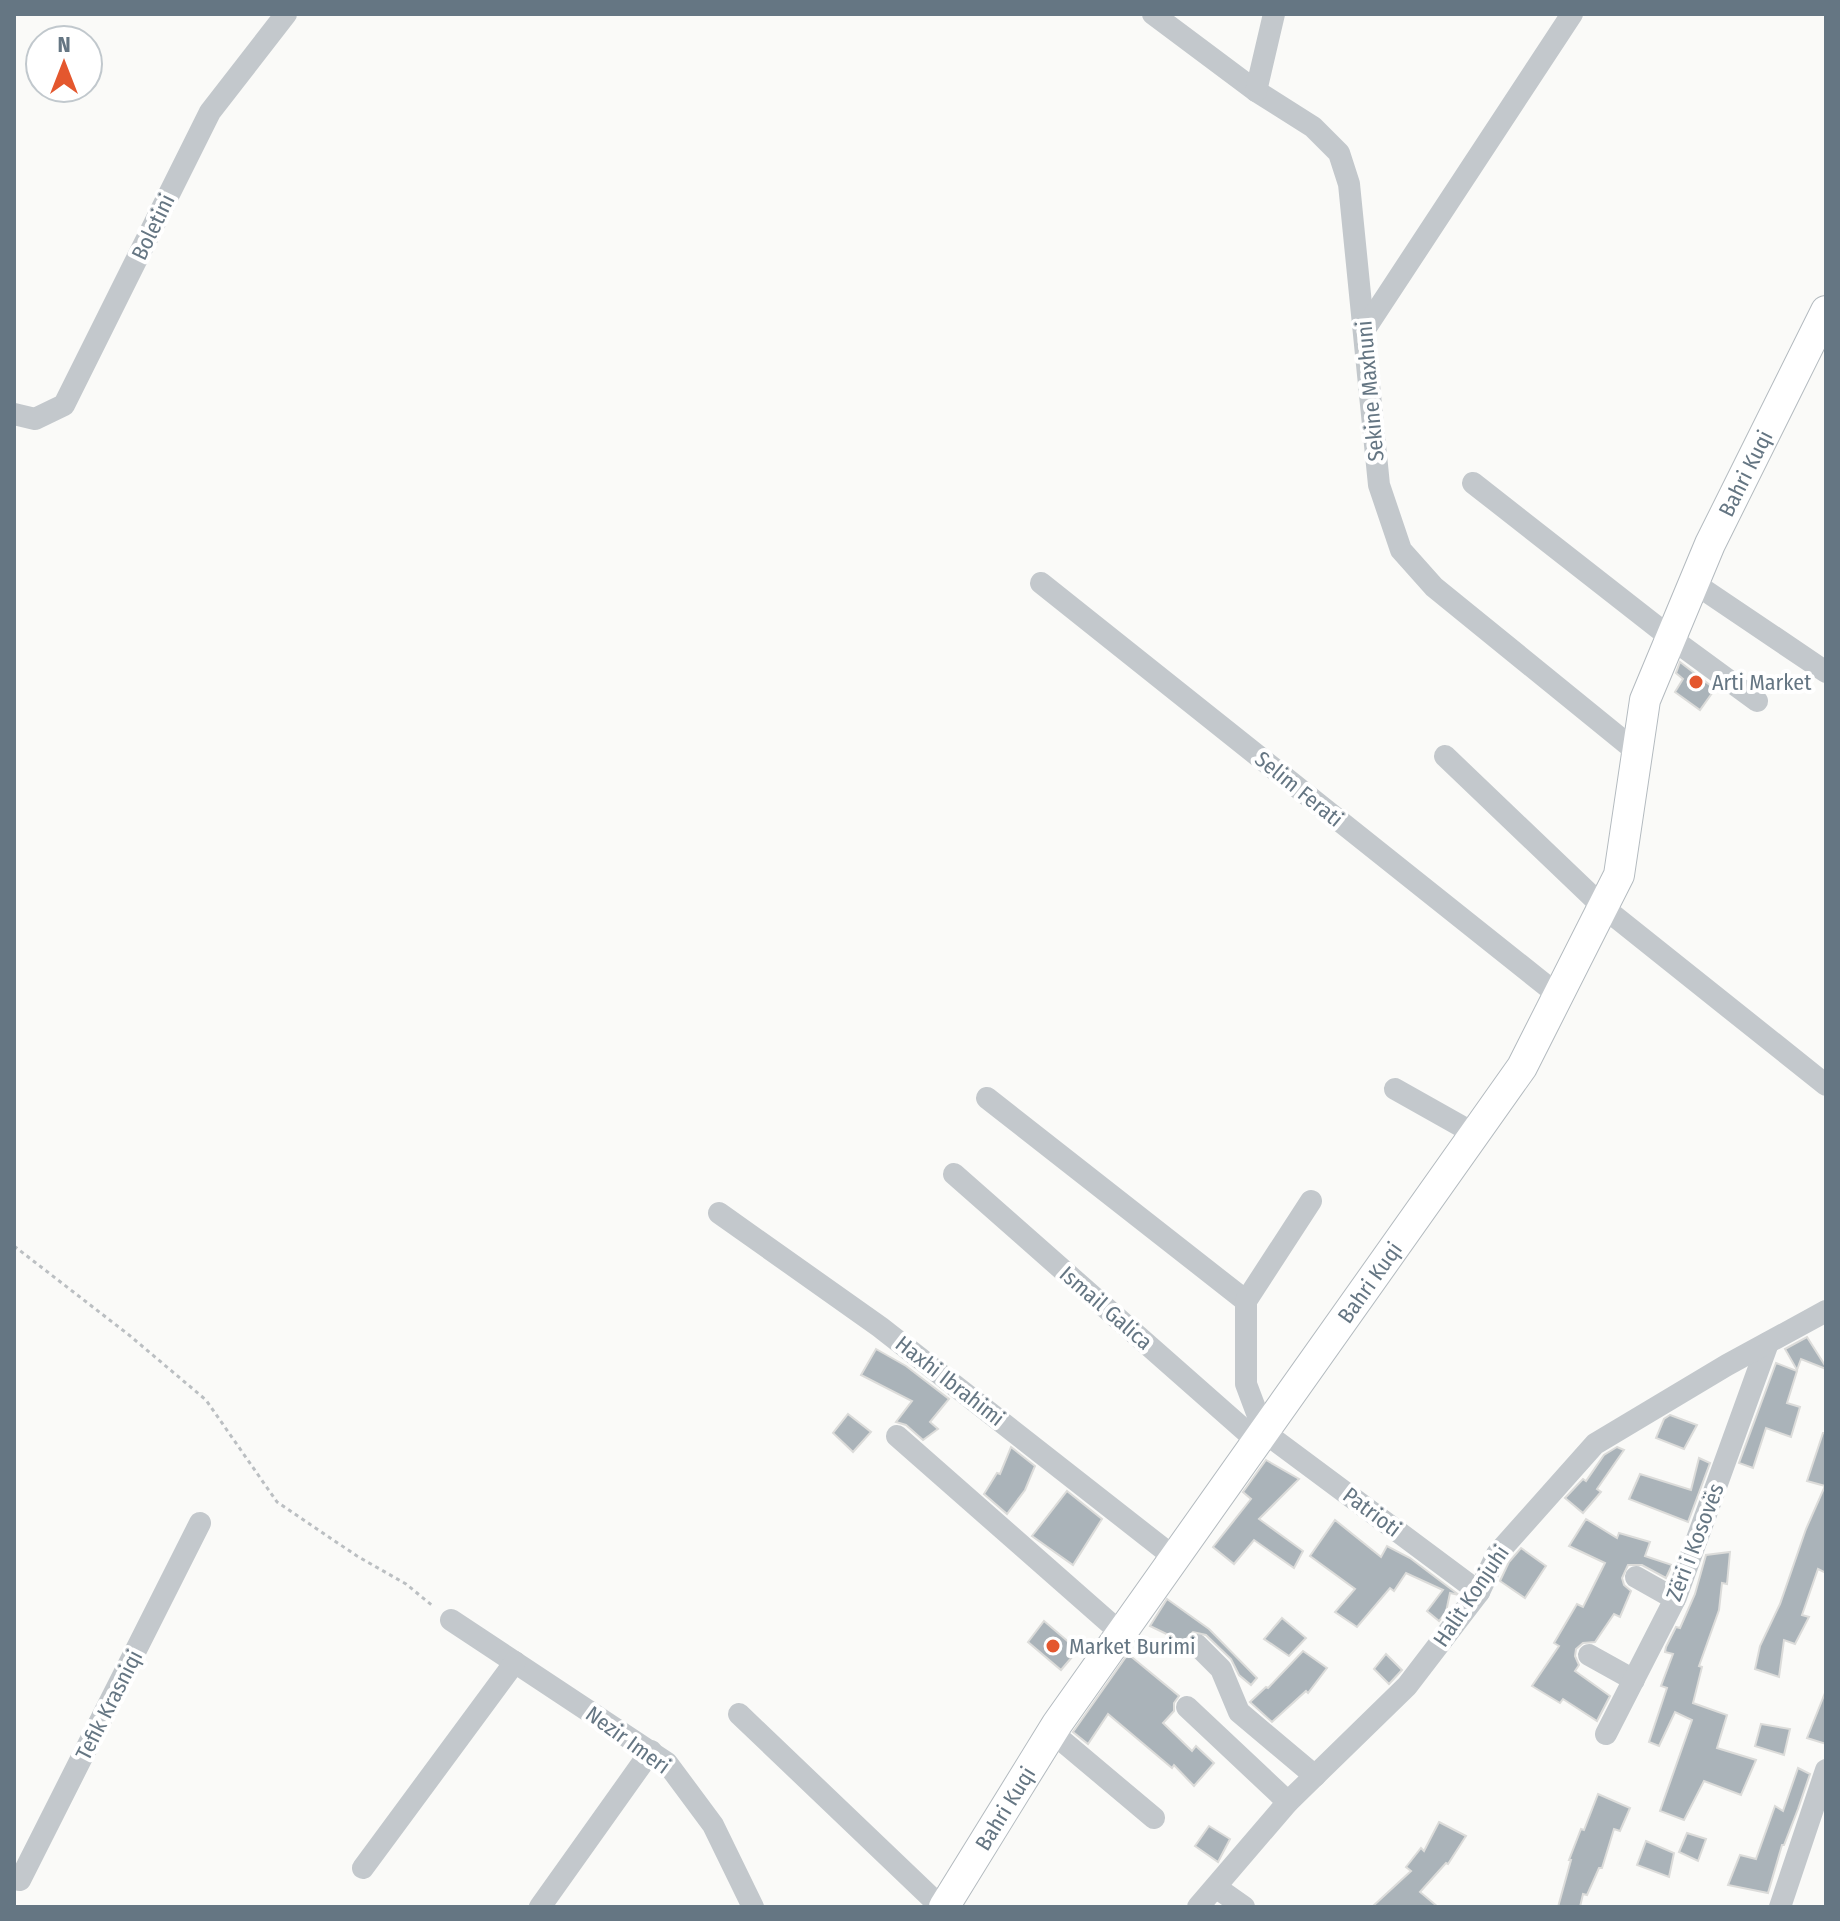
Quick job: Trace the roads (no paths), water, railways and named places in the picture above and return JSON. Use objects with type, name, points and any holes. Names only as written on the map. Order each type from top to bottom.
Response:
[{"type":"street","name":"Boletini","points":[[14,414],[35,419],[64,405],[210,112],[286,14]]},
{"type":"street","name":"Sekine Maxhuni","points":[[1153,14],[1256,91],[1313,127],[1339,153],[1349,184],[1379,485],[1401,550],[1434,587],[1637,752]]},
{"type":"street","points":[[1256,91],[1274,14]]},
{"type":"street","points":[[1365,329],[1572,14]]},
{"type":"street","name":"Bahri Kuqi","points":[[739,1714],[943,1907],[1057,1724],[1522,1067],[1619,875],[1645,700],[1717,531],[1826,311]]},
{"type":"street","points":[[1473,483],[1757,701]]},
{"type":"street","name":"Selim Ferati","points":[[1041,583],[1558,995]]},
{"type":"street","points":[[1694,583],[1826,672]]},
{"type":"street","points":[[1445,756],[1603,907],[1826,1085]]},
{"type":"street","points":[[1395,1089],[1475,1134]]},
{"type":"street","points":[[987,1098],[1246,1301]]},
{"type":"street","name":"Ismail Galica","points":[[954,1174],[1261,1437]]},
{"type":"street","points":[[1261,1437],[1246,1384],[1246,1301],[1311,1201]]},
{"type":"street","name":"Haxhi Ibrahimi","points":[[719,1213],[880,1327],[1175,1558]]},
{"type":"street","name":"Halit Konjuhi","points":[[1198,1907],[1288,1802],[1407,1686],[1479,1592],[1497,1554],[1595,1444],[1826,1311]]},
{"type":"street","name":"Zëri i Kosovës","points":[[1606,1734],[1673,1603],[1768,1343]]},
{"type":"street","points":[[897,1436],[1121,1633]]},
{"type":"street","name":"Patrioti","points":[[1261,1437],[1479,1592]]},
{"type":"street","name":"Tefik Krasniqi","points":[[14,1876],[20,1880],[200,1523]]},
{"type":"street","points":[[1635,1580],[1673,1603]]},
{"type":"street","name":"Nezir Imeri","points":[[451,1620],[667,1763],[713,1825],[753,1907]]},
{"type":"street","points":[[1197,1645],[1221,1669],[1239,1712],[1315,1776]]},
{"type":"street","points":[[1589,1655],[1634,1680]]},
{"type":"street","points":[[363,1868],[515,1662]]},
{"type":"street","points":[[1187,1707],[1288,1802]]},
{"type":"street","points":[[1057,1724],[1060,1739],[1154,1818]]},
{"type":"street","points":[[540,1907],[651,1751]]},
{"type":"street","points":[[1780,1907],[1818,1817],[1826,1770]]},
{"type":"street","points":[[1217,1888],[1244,1907]]},
{"type":"place","name":"Arti Market","points":[[1696,682]]},
{"type":"place","name":"Market Burimi","points":[[1053,1646]]}]
